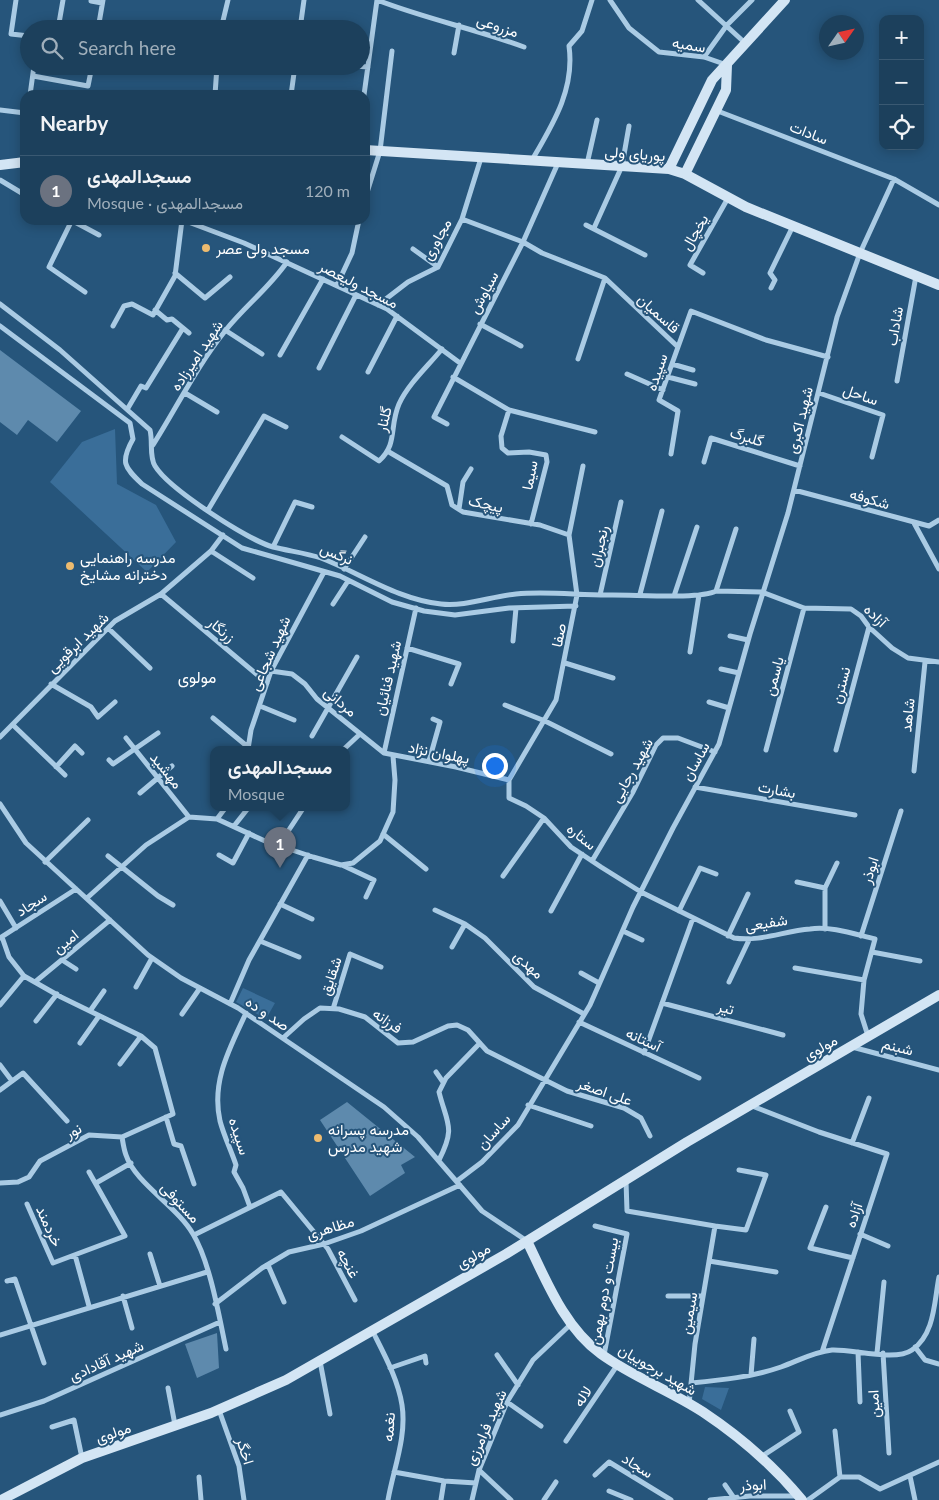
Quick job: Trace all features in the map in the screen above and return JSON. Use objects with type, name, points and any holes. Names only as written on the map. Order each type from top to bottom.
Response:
[{"type":"main road","points":[[669,169],[712,80],[727,66],[744,42],[785,0]]},
{"type":"main road","points":[[685,174],[726,90],[727,66]]},
{"type":"main road","name":"پوریای ولی","points":[[370,150],[669,169],[685,174],[746,207],[939,285]]},
{"type":"main road","points":[[0,165],[20,162]]},
{"type":"main road","name":"مولوی","points":[[0,1500],[82,1458],[219,1410],[286,1380],[527,1241],[626,1180],[939,995]]},
{"type":"main road","name":"شهید برجوییان","points":[[527,1241],[552,1293],[571,1324],[604,1355],[702,1412],[784,1478],[803,1499]]},
{"type":"street","points":[[16,0],[9,36],[20,36]]},
{"type":"street","points":[[60,20],[63,0]]},
{"type":"street","points":[[223,20],[228,0]]},
{"type":"street","points":[[301,20],[304,0]]},
{"type":"street","points":[[370,52],[377,0]]},
{"type":"street","name":"مزروعی","points":[[377,0],[415,15],[459,25],[524,48]]},
{"type":"street","points":[[532,161],[558,113],[569,83],[571,59],[569,46],[582,31],[592,0]]},
{"type":"street","name":"سمیه","points":[[610,0],[628,28],[659,52],[704,57],[727,66]]},
{"type":"street","points":[[698,0],[744,42]]},
{"type":"street","points":[[704,57],[726,25],[752,0]]},
{"type":"street","points":[[91,1],[102,1],[99,20]]},
{"type":"street","points":[[454,53],[459,25]]},
{"type":"street","points":[[370,183],[380,151],[392,51]]},
{"type":"street","points":[[31,90],[33,76],[88,86],[90,75]]},
{"type":"street","points":[[215,90],[216,75]]},
{"type":"street","points":[[292,90],[294,75]]},
{"type":"street","points":[[365,90],[367,75]]},
{"type":"street","points":[[0,110],[20,112]]},
{"type":"street","name":"سادات","points":[[715,110],[894,179],[939,205]]},
{"type":"street","points":[[587,164],[597,120]]},
{"type":"street","points":[[594,228],[622,166],[629,126]]},
{"type":"street","name":"مجاوری","points":[[378,305],[408,282],[438,267],[462,219],[481,158]]},
{"type":"street","name":"سیاوش","points":[[447,424],[434,417],[523,242],[558,163]]},
{"type":"street","name":"شهید اکبری","points":[[762,592],[794,490],[837,317],[860,253],[894,179]]},
{"type":"street","points":[[1,181],[20,192]]},
{"type":"street","name":"یخچال","points":[[703,273],[690,265],[728,198]]},
{"type":"street","name":"قاسمیان","points":[[462,219],[523,242],[542,253],[605,278],[629,303],[678,347],[691,311],[766,340],[828,358]]},
{"type":"street","points":[[70,225],[49,267],[85,292]]},
{"type":"street","points":[[81,225],[99,235]]},
{"type":"street","points":[[113,326],[124,306],[132,304],[153,315],[175,272],[181,225]]},
{"type":"street","name":"مسجد ولیعصر","points":[[195,225],[244,243],[378,305],[397,316],[460,363]]},
{"type":"street","points":[[338,286],[352,254],[358,225]]},
{"type":"street","points":[[586,225],[645,255]]},
{"type":"street","points":[[771,288],[775,280],[770,273],[793,226]]},
{"type":"street","points":[[413,249],[438,267]]},
{"type":"street","name":"شهید امیرزاده","points":[[152,445],[204,360],[225,330],[274,281],[287,262]]},
{"type":"street","points":[[175,272],[205,298],[230,277]]},
{"type":"street","name":"شاداب","points":[[897,381],[916,276]]},
{"type":"street","points":[[578,359],[605,278]]},
{"type":"street","points":[[280,355],[323,279]]},
{"type":"street","points":[[319,368],[356,294]]},
{"type":"street","name":"نرگس","points":[[0,304],[60,350],[128,408],[150,430],[151,456],[156,467],[175,486],[248,536],[273,547],[321,558],[417,600],[443,605],[463,604],[489,597],[519,594],[640,594],[674,596],[710,595],[716,592],[762,592]]},
{"type":"street","points":[[155,310],[167,320],[172,319],[189,332]]},
{"type":"street","points":[[368,372],[397,316]]},
{"type":"street","points":[[480,324],[521,346]]},
{"type":"street","name":"نرگس","points":[[0,326],[130,423],[133,439],[126,452],[124,463],[129,472],[142,484],[242,548],[324,572],[392,602],[416,608],[455,614],[516,608],[576,606]]},
{"type":"street","points":[[128,408],[141,386],[146,388],[183,328]]},
{"type":"street","points":[[225,330],[262,354]]},
{"type":"street","name":"سپیده","points":[[671,454],[678,411],[659,400],[678,347]]},
{"type":"street","name":"گلنار","points":[[342,437],[379,461],[389,452],[399,403],[442,349]]},
{"type":"street","points":[[672,364],[693,370]]},
{"type":"street","points":[[627,374],[663,390]]},
{"type":"street","points":[[453,377],[509,410],[595,432]]},
{"type":"street","points":[[668,377],[695,384]]},
{"type":"street","points":[[185,393],[217,412]]},
{"type":"street","name":"ساحل","points":[[819,393],[883,415],[872,457]]},
{"type":"street","name":"سیما","points":[[509,410],[501,436],[502,448],[508,453],[529,452],[546,455],[547,462],[530,524]]},
{"type":"street","points":[[208,510],[264,416],[286,427]]},
{"type":"street","name":"گلبرگ","points":[[704,462],[711,438],[800,466]]},
{"type":"street","name":"پیچک","points":[[389,452],[447,486],[452,504],[463,512],[530,524],[569,535]]},
{"type":"street","name":"صفا","points":[[509,780],[556,700],[576,606],[577,595],[569,535],[583,466]]},
{"type":"street","points":[[458,509],[463,482],[471,470]]},
{"type":"street","name":"شکوفه","points":[[794,490],[929,526],[939,520]]},
{"type":"street","points":[[273,547],[295,502],[312,507]]},
{"type":"street","name":"رنجبران","points":[[600,595],[621,502]]},
{"type":"street","points":[[640,594],[662,511]]},
{"type":"street","points":[[914,522],[939,569]]},
{"type":"street","points":[[674,596],[697,527]]},
{"type":"street","points":[[716,592],[736,530]]},
{"type":"street","name":"شهید ابرقویی","points":[[0,737],[108,628],[116,621],[161,594],[211,551],[222,535]]},
{"type":"street","points":[[344,569],[366,537]]},
{"type":"street","points":[[211,551],[253,578]]},
{"type":"street","name":"شهید شجاعی","points":[[249,746],[271,672],[324,572]]},
{"type":"street","points":[[332,604],[348,581]]},
{"type":"street","name":"آزاده","points":[[762,592],[804,608],[851,609],[861,616],[869,627],[892,648],[908,658],[925,662],[939,662]]},
{"type":"street","name":"ساسان","points":[[458,1183],[482,1162],[518,1125],[584,1014],[641,892],[715,752],[762,592]]},
{"type":"street","name":"زرنگار","points":[[161,594],[267,683]]},
{"type":"street","points":[[690,652],[699,595]]},
{"type":"street","name":"شهید فنائیان","points":[[384,753],[416,608]]},
{"type":"street","points":[[513,640],[516,608]]},
{"type":"street","name":"یاسمن","points":[[766,750],[804,608]]},
{"type":"street","name":"نسترن","points":[[836,750],[869,627]]},
{"type":"street","points":[[108,628],[150,668]]},
{"type":"street","points":[[730,636],[748,640]]},
{"type":"street","points":[[407,648],[459,664],[451,684]]},
{"type":"street","points":[[312,736],[357,657]]},
{"type":"street","name":"شاهد","points":[[914,771],[925,662]]},
{"type":"street","points":[[564,663],[613,678]]},
{"type":"street","points":[[721,669],[739,673]]},
{"type":"street","name":"مردانی","points":[[271,672],[292,674],[328,708],[360,734],[384,753],[393,756]]},
{"type":"street","points":[[51,684],[91,706],[98,717],[116,702]]},
{"type":"street","points":[[709,702],[729,708]]},
{"type":"street","points":[[260,706],[294,720]]},
{"type":"street","points":[[506,706],[545,721],[611,754]]},
{"type":"street","points":[[213,718],[246,746]]},
{"type":"street","points":[[430,761],[440,722],[432,719]]},
{"type":"street","points":[[13,725],[65,775]]},
{"type":"street","points":[[109,760],[113,764],[158,734]]},
{"type":"street","points":[[347,746],[360,734]]},
{"type":"street","name":"مهشید","points":[[126,738],[189,818]]},
{"type":"street","name":"شهید رجایی","points":[[592,861],[633,792],[656,745],[663,738],[678,738],[715,752]]},
{"type":"street","points":[[56,767],[75,746],[82,753]]},
{"type":"street","points":[[341,865],[353,862],[380,841],[393,812],[395,780],[393,756]]},
{"type":"street","name":"پهلوان نژاد","points":[[393,756],[430,761],[509,780]]},
{"type":"street","points":[[140,793],[172,766]]},
{"type":"street","name":"ستاره","points":[[509,780],[510,798],[544,818],[571,847],[641,892]]},
{"type":"street","name":"بشارت","points":[[695,787],[855,815]]},
{"type":"street","name":"صد و ده","points":[[0,804],[26,843],[152,958],[246,1014],[384,1107],[418,1137],[482,1211],[527,1241]]},
{"type":"street","points":[[217,819],[223,811]]},
{"type":"street","points":[[234,826],[246,811]]},
{"type":"street","points":[[279,845],[301,811]]},
{"type":"street","name":"ابوذر","points":[[861,936],[901,811]]},
{"type":"street","points":[[86,898],[146,845],[189,818],[217,819],[279,845],[341,865],[374,880],[366,897]]},
{"type":"street","points":[[503,876],[544,818]]},
{"type":"street","points":[[45,862],[88,820]]},
{"type":"street","points":[[218,855],[233,863],[249,833]]},
{"type":"street","points":[[383,834],[426,868]]},
{"type":"street","points":[[551,912],[582,854]]},
{"type":"street","points":[[230,1004],[260,941],[308,855]]},
{"type":"street","points":[[108,856],[173,906]]},
{"type":"street","points":[[825,929],[825,888],[837,863]]},
{"type":"street","points":[[679,911],[700,868],[716,874]]},
{"type":"street","points":[[797,882],[825,888]]},
{"type":"street","name":"سجاد","points":[[1,938],[76,888]]},
{"type":"street","name":"شفیعی","points":[[641,892],[728,936],[749,940],[813,928],[825,929],[875,939],[872,952]]},
{"type":"street","points":[[728,936],[748,894]]},
{"type":"street","points":[[0,901],[16,928]]},
{"type":"street","points":[[280,904],[312,919]]},
{"type":"street","name":"مهدی","points":[[435,910],[465,924],[485,938],[534,987],[584,1014]]},
{"type":"street","points":[[644,1053],[693,918]]},
{"type":"street","name":"امین","points":[[35,982],[110,920]]},
{"type":"street","points":[[452,947],[465,924]]},
{"type":"street","points":[[623,931],[642,940]]},
{"type":"street","points":[[1,938],[9,957],[24,976],[141,1036],[120,1064]]},
{"type":"street","points":[[729,982],[749,940]]},
{"type":"street","points":[[260,941],[299,957]]},
{"type":"street","points":[[868,1036],[861,1014],[864,980],[872,952],[920,961]]},
{"type":"street","name":"شقایق","points":[[333,1009],[350,954],[381,967]]},
{"type":"street","points":[[136,987],[152,958]]},
{"type":"street","points":[[62,960],[76,969]]},
{"type":"street","points":[[795,968],[864,980]]},
{"type":"street","points":[[581,974],[599,983]]},
{"type":"street","points":[[0,1005],[24,976]]},
{"type":"street","points":[[182,1014],[200,988]]},
{"type":"street","points":[[90,1011],[104,991]]},
{"type":"street","points":[[36,1021],[57,994]]},
{"type":"street","name":"تیر","points":[[662,1003],[783,1035]]},
{"type":"street","name":"فرزانه","points":[[283,1038],[304,1019],[320,1008],[333,1009],[365,1017],[398,1043],[413,1042],[448,1026],[457,1025],[468,1030],[487,1051],[544,1079]]},
{"type":"street","name":"سپیده","points":[[246,1014],[227,1053],[218,1081],[220,1120],[236,1165],[234,1172],[244,1188],[250,1207]]},
{"type":"street","points":[[80,1043],[99,1016]]},
{"type":"street","name":"آستانه","points":[[579,1022],[700,1078]]},
{"type":"street","name":"نور","points":[[0,1183],[18,1182],[28,1177],[40,1160],[89,1134],[122,1136],[174,1114],[155,1048],[141,1036]]},
{"type":"street","points":[[439,1160],[448,1143],[450,1129],[439,1092],[444,1082],[480,1043]]},
{"type":"street","name":"شبنم","points":[[851,1046],[939,1070]]},
{"type":"street","points":[[0,1065],[12,1081]]},
{"type":"street","points":[[0,1090],[23,1072],[67,1121]]},
{"type":"street","points":[[436,1072],[444,1082]]},
{"type":"street","name":"علی اصغر","points":[[544,1079],[567,1091],[624,1108],[641,1118],[650,1136]]},
{"type":"street","points":[[852,1143],[869,1098]]},
{"type":"street","points":[[528,1106],[591,1126]]},
{"type":"street","name":"آزاده","points":[[750,1106],[819,1132],[887,1154],[822,1352]]},
{"type":"street","points":[[166,1117],[174,1144],[181,1146],[194,1184]]},
{"type":"street","name":"مستوفی","points":[[122,1136],[126,1157],[130,1163],[150,1189],[184,1221],[194,1235],[216,1304],[226,1349]]},
{"type":"street","points":[[96,1183],[130,1163]]},
{"type":"street","points":[[626,1180],[628,1211],[746,1230],[766,1175],[739,1170]]},
{"type":"street","name":"خردمند","points":[[27,1204],[53,1263],[125,1236],[89,1172]]},
{"type":"street","name":"مظاهری","points":[[216,1304],[268,1264],[289,1252],[324,1244],[361,1231],[458,1183]]},
{"type":"street","name":"غنچه","points":[[250,1207],[281,1192],[324,1244],[355,1300]]},
{"type":"street","points":[[194,1235],[250,1207]]},
{"type":"street","points":[[826,1207],[810,1248],[853,1258]]},
{"type":"street","name":"بیست و دوم بهمن","points":[[595,1226],[627,1234],[604,1355]]},
{"type":"street","name":"سیمین","points":[[689,1404],[703,1296],[715,1226]]},
{"type":"street","points":[[860,1234],[888,1246]]},
{"type":"street","points":[[150,1254],[160,1286]]},
{"type":"street","name":"خردمند","points":[[75,1255],[89,1306]]},
{"type":"street","points":[[709,1261],[776,1272]]},
{"type":"street","points":[[268,1264],[284,1302]]},
{"type":"street","points":[[0,1334],[207,1272]]},
{"type":"street","points":[[691,1383],[751,1375],[833,1350],[880,1353],[910,1351],[924,1339],[930,1328],[939,1277]]},
{"type":"street","points":[[7,1281],[15,1279],[44,1363]]},
{"type":"street","name":"امین","points":[[884,1282],[880,1353],[888,1453]]},
{"type":"street","points":[[123,1296],[132,1328]]},
{"type":"street","points":[[668,1296],[703,1296]]},
{"type":"street","points":[[932,1315],[939,1315]]},
{"type":"street","name":"شهید آقادادی","points":[[0,1415],[44,1401],[220,1322]]},
{"type":"street","name":"شهید فرامرزی","points":[[472,1500],[479,1470],[506,1402],[534,1360],[571,1324]]},
{"type":"street","name":"نغمه","points":[[372,1330],[390,1368],[402,1406],[399,1452],[388,1500]]},
{"type":"street","points":[[751,1375],[754,1339]]},
{"type":"street","points":[[915,1347],[925,1360],[939,1364]]},
{"type":"street","points":[[858,1352],[860,1402]]},
{"type":"street","points":[[496,1355],[518,1385]]},
{"type":"street","points":[[390,1368],[425,1356],[426,1363]]},
{"type":"street","points":[[320,1360],[330,1414]]},
{"type":"street","name":"لاله","points":[[566,1441],[618,1364]]},
{"type":"street","points":[[168,1388],[176,1426]]},
{"type":"street","points":[[506,1402],[542,1426]]},
{"type":"street","name":"اخگر","points":[[219,1410],[239,1466],[244,1500]]},
{"type":"street","points":[[760,1458],[799,1432],[790,1411]]},
{"type":"street","points":[[52,1427],[74,1420],[82,1458]]},
{"type":"street","points":[[836,1430],[840,1477]]},
{"type":"street","name":"سجاد","points":[[595,1475],[609,1462],[671,1500]]},
{"type":"street","points":[[803,1499],[840,1477],[860,1477],[880,1489],[939,1462]]},
{"type":"street","points":[[479,1470],[511,1500]]},
{"type":"street","points":[[394,1472],[444,1481],[476,1483]]},
{"type":"street","points":[[910,1476],[915,1500]]},
{"type":"street","points":[[199,1477],[201,1500]]},
{"type":"street","points":[[441,1500],[444,1481]]},
{"type":"street","points":[[544,1500],[556,1482]]},
{"type":"street","points":[[725,1485],[734,1498]]},
{"type":"street","points":[[609,1491],[614,1498],[631,1500]]},
{"type":"street","name":"ابوذر","points":[[710,1500],[734,1498],[803,1499]]},
{"type":"shaded area","points":[[115,429],[117,484],[156,505],[176,542],[147,572],[50,482],[82,442]]},
{"type":"shaded area","points":[[243,988],[275,1003],[266,1019],[236,1002]]},
{"type":"shaded area","points":[[705,1387],[729,1388],[721,1410],[702,1399]]},
{"type":"building","points":[[0,350],[81,411],[57,442],[28,420],[17,435],[0,422]]},
{"type":"building","points":[[347,1102],[415,1157],[401,1165],[405,1173],[370,1196],[320,1120]]},
{"type":"building","points":[[217,1333],[219,1368],[197,1378],[185,1344]]},
{"type":"place","name":"مسجد ولی عصر","points":[[206,248]]},
{"type":"place","name":"مدرسه راهنمایی دخترانه مشایخ","points":[[70,566]]},
{"type":"place","name":"مسجدالمهدی","points":[[280,868]]},
{"type":"place","name":"مدرسه پسرانه شهید مدرس","points":[[318,1138]]},
{"type":"district","name":"مولوی","points":[[197,676]]}]
